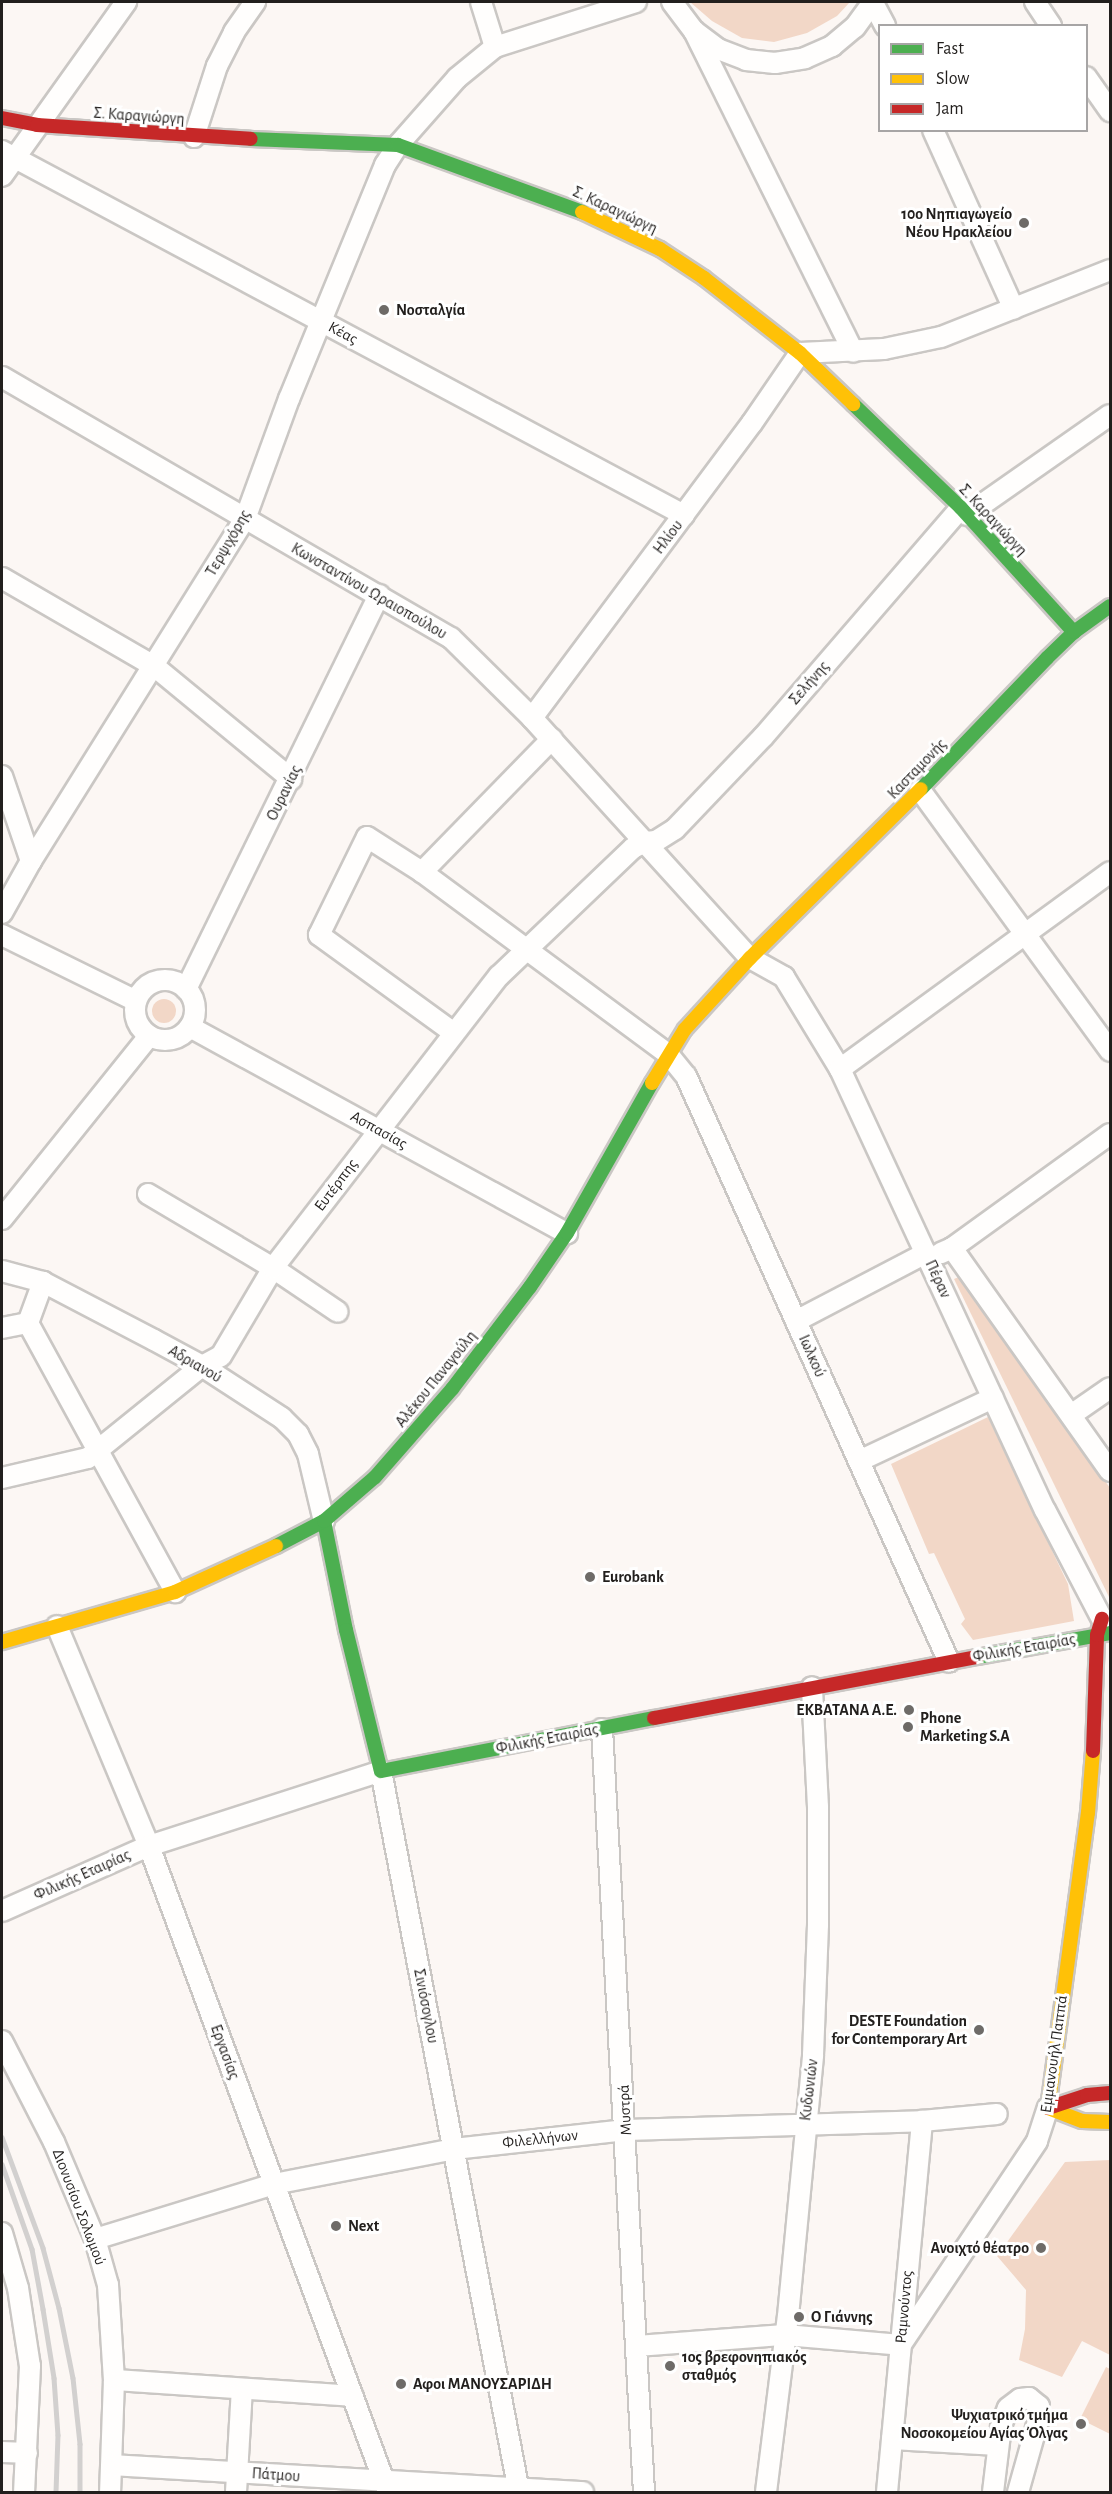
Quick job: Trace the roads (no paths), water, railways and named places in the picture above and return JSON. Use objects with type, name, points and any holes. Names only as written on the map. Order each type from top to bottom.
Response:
[{"type":"street","points":[[2,176],[8,154],[37,125],[126,2]]},
{"type":"street","points":[[194,137],[217,66],[234,32],[255,2]]},
{"type":"street","points":[[481,2],[495,47],[636,2]]},
{"type":"street","points":[[672,2],[694,32],[853,352]]},
{"type":"street","points":[[694,32],[718,49],[746,60],[775,63],[805,58],[832,46],[848,33],[873,2],[884,24]]},
{"type":"street","points":[[1035,2],[1050,24]]},
{"type":"street","name":"Τερψιχόρης","points":[[2,913],[31,861],[245,519],[384,165],[398,145],[457,78],[495,47]]},
{"type":"street","points":[[1088,79],[1110,111]]},
{"type":"street","name":"Σ. Καραγιώργη","points":[[2,118],[37,125],[194,137],[398,145],[551,199],[660,249],[704,278],[800,353],[964,512],[1074,632]]},
{"type":"street","points":[[934,132],[1014,309]]},
{"type":"street","name":"Κέας","points":[[8,154],[684,515]]},
{"type":"street","points":[[800,353],[884,349],[941,337],[1110,270]]},
{"type":"street","name":"Ηλίου","points":[[532,718],[684,515],[800,353]]},
{"type":"street","name":"Κωνσταντίνου Ωραιοπούλου","points":[[2,377],[451,638],[552,739],[750,958]]},
{"type":"street","name":"Σελήνης","points":[[645,842],[656,841],[675,829],[763,737],[964,512],[1110,415]]},
{"type":"street","points":[[2,578],[154,666],[291,779]]},
{"type":"street","name":"Ουρανίας","points":[[186,989],[291,779],[379,595]]},
{"type":"street","name":"Κασταμονής","points":[[750,958],[920,790],[1074,632],[1110,606]]},
{"type":"street","points":[[422,872],[552,739]]},
{"type":"street","points":[[2,777],[31,861]]},
{"type":"street","points":[[920,790],[1110,1051]]},
{"type":"street","name":"Ιωλκού","points":[[454,1033],[319,935],[367,837],[422,872],[527,952],[668,1054],[686,1076],[949,1662]]},
{"type":"street","name":"Ευτέρπης","points":[[2,1478],[78,1462],[97,1451],[202,1366],[216,1360],[227,1349],[273,1268],[499,976],[527,952],[633,848],[645,842]]},
{"type":"street","points":[[840,1069],[1110,872]]},
{"type":"street","points":[[2,935],[136,1001]]},
{"type":"street","name":"Αλέκου Παναγούλη","points":[[2,1642],[176,1592],[256,1557],[324,1521],[375,1477],[452,1389],[530,1287],[567,1233],[668,1054],[685,1029],[750,958]]},
{"type":"street","name":"Πέραν","points":[[750,958],[784,977],[840,1069],[1046,1510],[1107,1628]]},
{"type":"street","points":[[164,980],[176,982],[186,989],[195,1007],[190,1027],[171,1040],[160,1040],[149,1036],[140,1027],[135,1014],[136,1001],[142,991],[152,983],[164,980]]},
{"type":"street","name":"Ασπασίας","points":[[190,1027],[567,1233]]},
{"type":"street","points":[[2,1219],[149,1036]]},
{"type":"street","points":[[796,1321],[926,1253],[942,1253],[952,1248],[1110,1134]]},
{"type":"street","points":[[148,1194],[273,1268],[338,1312]]},
{"type":"street","name":"Πέραν","points":[[952,1248],[1110,1471]]},
{"type":"street","name":"Αδριανού","points":[[2,1271],[43,1282],[202,1366],[282,1418],[298,1434],[308,1454],[324,1521]]},
{"type":"street","points":[[43,1282],[28,1323],[176,1592]]},
{"type":"street","points":[[2,1328],[28,1323]]},
{"type":"street","points":[[1071,1415],[1110,1388]]},
{"type":"street","points":[[859,1461],[993,1398]]},
{"type":"street","points":[[352,1518],[375,1477]]},
{"type":"street","name":"Σινιόσογλου","points":[[324,1521],[381,1771],[519,2492]]},
{"type":"street","points":[[335,1576],[345,1538]]},
{"type":"street","name":"Εργασίας","points":[[57,1626],[149,1846],[386,2487]]},
{"type":"street","name":"Φιλικής Εταιρίας","points":[[2,1911],[149,1846],[381,1771],[949,1662],[1107,1628]]},
{"type":"street","name":"Εμμανουήλ Παππά","points":[[901,2345],[1037,2141],[1048,2108],[1093,1759],[1107,1628]]},
{"type":"street","name":"Κυδωνιών","points":[[766,2493],[785,2335],[813,2055],[818,1924],[818,1807],[812,1687]]},
{"type":"street","name":"Εμμανουήλ Παππά","points":[[1093,1759],[1103,1734],[1108,1704]]},
{"type":"street","name":"Μυστρά","points":[[602,1729],[626,2130],[644,2493]]},
{"type":"street","name":"Διονυσίου Σολωμού","points":[[2,2041],[54,2142],[95,2240],[108,2285],[114,2380],[110,2493]]},
{"type":"street","points":[[1048,2108],[1087,2095],[1110,2093]]},
{"type":"street","points":[[1048,2108],[1082,2121],[1110,2122]]},
{"type":"street","name":"Φιλελλήνων","points":[[95,2240],[274,2184],[454,2149],[626,2130],[922,2121],[997,2114]]},
{"type":"street","name":"Ραμνούντος","points":[[887,2493],[922,2121]]},
{"type":"street","points":[[3,2242],[18,2288],[30,2366],[24,2493]]},
{"type":"street","points":[[637,2346],[785,2335],[901,2345]]},
{"type":"street","points":[[114,2380],[352,2396]]},
{"type":"street","points":[[236,2493],[242,2389]]},
{"type":"street","points":[[993,2493],[1001,2426],[1008,2408],[1020,2399],[1029,2398],[1036,2401],[1039,2406],[1038,2421],[1018,2493]]},
{"type":"street","points":[[892,2439],[998,2445]]},
{"type":"street","points":[[2,2452],[27,2453]]},
{"type":"street","name":"Πάτμου","points":[[112,2465],[237,2473],[353,2486],[583,2493]]},
{"type":"railway","points":[[2,2137],[43,2248],[59,2308],[73,2378],[80,2444],[80,2492]]},
{"type":"railway","points":[[2,2164],[32,2249],[43,2309],[54,2378],[58,2435],[56,2492]]},
{"type":"place","name":"10ο Νηπιαγωγείο Νέου Ηρακλείου","points":[[1024,223]]},
{"type":"place","name":"Νοσταλγία","points":[[384,310]]},
{"type":"place","name":"Eurobank","points":[[590,1577]]},
{"type":"place","name":"ΕΚΒΑΤΑΝΑ Α.Ε.","points":[[909,1710]]},
{"type":"place","name":"Phone Marketing S.A","points":[[908,1727]]},
{"type":"place","name":"DESTE Foundation for Contemporary Art","points":[[979,2030]]},
{"type":"place","name":"Next","points":[[336,2226]]},
{"type":"place","name":"Ανοιχτό θέατρο","points":[[1041,2248]]},
{"type":"place","name":"Ο Γιάννης","points":[[799,2317]]},
{"type":"place","name":"1ος βρεφονηπιακός σταθμός","points":[[670,2366]]},
{"type":"place","name":"Αφοι ΜΑΝΟΥΣΑΡΙΔΗ","points":[[401,2384]]},
{"type":"place","name":"Ψυχιατρικό τμήμα Νοσοκομείου Αγίας Όλγας","points":[[1081,2424]]}]
